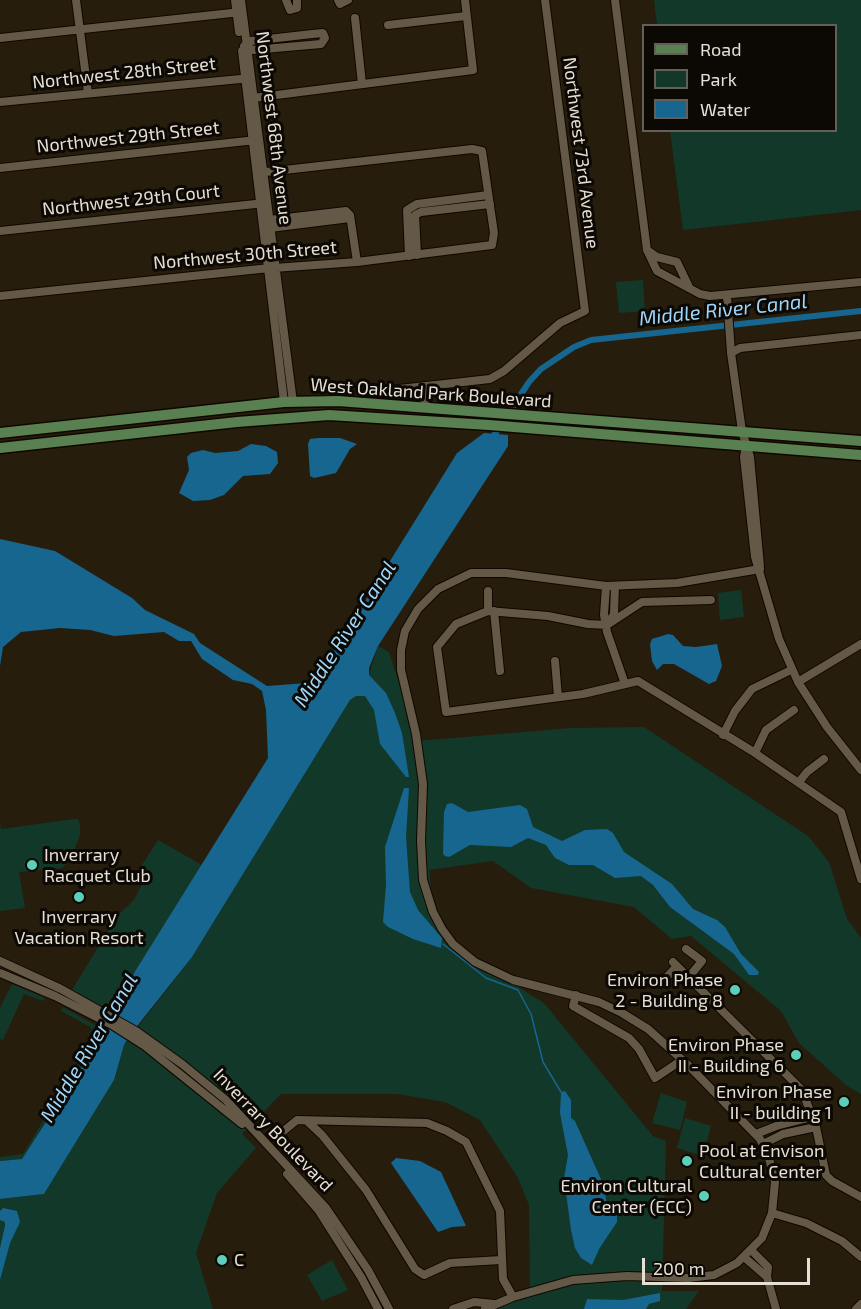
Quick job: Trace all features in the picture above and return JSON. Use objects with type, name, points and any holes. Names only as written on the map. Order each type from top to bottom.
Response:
[{"type":"main road","name":"West Oakland Park Boulevard","points":[[0,433],[289,402],[357,402],[861,441]]},
{"type":"main road","name":"West Oakland Park Boulevard","points":[[0,448],[310,416],[489,425],[599,436],[861,455]]},
{"type":"main road","points":[[123,434],[128,427],[143,418]]},
{"type":"main road","points":[[105,436],[116,427],[117,420]]},
{"type":"main road","points":[[599,436],[602,429],[619,422]]},
{"type":"street","points":[[76,0],[88,93]]},
{"type":"street","name":"Northwest 68th Avenue","points":[[235,0],[244,46],[289,402]]},
{"type":"street","name":"Northwest 68th Avenue","points":[[239,12],[241,0]]},
{"type":"street","points":[[286,0],[287,8],[291,10],[297,8],[297,0]]},
{"type":"street","points":[[338,0],[340,4],[348,0]]},
{"type":"street","points":[[253,98],[472,70],[465,0]]},
{"type":"street","name":"Northwest 73rd Avenue","points":[[424,386],[498,375],[560,323],[585,310],[545,0]]},
{"type":"street","points":[[615,0],[647,250],[652,263],[662,273],[710,296],[861,282]]},
{"type":"street","points":[[0,38],[239,12]]},
{"type":"street","points":[[388,25],[466,16]]},
{"type":"street","points":[[355,18],[362,84]]},
{"type":"street","points":[[323,33],[325,38],[321,44],[253,50],[244,46],[251,41],[312,34],[323,33]]},
{"type":"street","name":"Northwest 68th Avenue","points":[[248,78],[253,98],[256,140]]},
{"type":"street","name":"Northwest 28th Street","points":[[0,102],[248,78]]},
{"type":"street","name":"Northwest 29th Street","points":[[0,168],[256,140]]},
{"type":"street","points":[[260,173],[472,149],[482,151],[489,200],[417,204],[411,212],[413,256]]},
{"type":"street","name":"Northwest 30th Street","points":[[0,296],[357,262],[492,245],[494,233],[489,200]]},
{"type":"street","name":"Northwest 68th Avenue","points":[[263,203],[269,224],[272,270]]},
{"type":"street","name":"Northwest 29th Court","points":[[0,231],[263,203]]},
{"type":"street","points":[[269,224],[350,218],[357,262]]},
{"type":"street","points":[[647,250],[657,257],[677,262],[689,287]]},
{"type":"street","points":[[662,273],[667,263],[672,263],[682,271]]},
{"type":"street","points":[[727,296],[731,353],[742,431],[750,457],[761,555],[760,569],[779,639],[798,682],[827,727],[860,768]]},
{"type":"street","points":[[731,353],[740,348],[861,335]]},
{"type":"street","points":[[381,391],[424,386],[425,407]]},
{"type":"street","points":[[485,1309],[573,1280],[627,1276],[707,1277],[721,1272],[752,1251],[762,1238],[772,1213],[775,1182],[769,1158],[756,1134],[648,1029],[622,1013],[576,995],[513,980],[475,962],[453,944],[433,912],[423,880],[421,841],[423,784],[416,734],[401,670],[401,650],[405,631],[427,598],[453,580],[471,573],[506,573],[615,586],[677,583],[760,569]]},
{"type":"street","points":[[606,586],[604,615],[624,684]]},
{"type":"street","points":[[607,625],[614,614],[615,586]]},
{"type":"street","points":[[488,591],[500,671]]},
{"type":"street","points":[[711,600],[642,602],[630,607],[607,625],[588,624],[548,616],[491,611],[456,624],[437,647],[446,712],[558,697],[638,681],[755,753],[841,812],[861,879]]},
{"type":"street","points":[[798,682],[861,644]]},
{"type":"street","points":[[555,661],[558,697]]},
{"type":"street","points":[[723,735],[746,695],[752,689],[791,670]]},
{"type":"street","points":[[755,753],[766,730],[794,710]]},
{"type":"street","points":[[799,782],[807,772],[824,759]]},
{"type":"street","points":[[686,949],[702,961],[689,977]]},
{"type":"street","name":"Inverrary Boulevard","points":[[0,961],[134,1034],[226,1100],[326,1208],[368,1270],[389,1309]]},
{"type":"street","points":[[665,979],[675,964],[802,1090],[816,1127],[826,1174],[832,1181],[861,1197]]},
{"type":"street","name":"Inverrary Boulevard","points":[[0,973],[114,1022]]},
{"type":"street","points":[[576,995],[573,1006],[629,1038],[639,1049],[655,1078],[682,1060]]},
{"type":"street","name":"Inverrary Boulevard","points":[[134,1034],[219,1104],[267,1150],[319,1211],[362,1277],[378,1309]]},
{"type":"street","points":[[756,1134],[809,1113]]},
{"type":"street","points":[[280,1134],[297,1120],[427,1123],[466,1142],[500,1211],[503,1279],[513,1298]]},
{"type":"street","points":[[307,1121],[366,1190],[415,1269],[424,1275],[450,1263],[501,1260]]},
{"type":"street","points":[[322,1136],[333,1122]]},
{"type":"street","points":[[763,1144],[783,1134],[816,1127]]},
{"type":"street","points":[[772,1213],[806,1223],[842,1241],[861,1257]]},
{"type":"street","points":[[752,1251],[768,1267],[766,1277],[776,1309]]},
{"type":"street","points":[[744,1257],[766,1277]]},
{"type":"street","points":[[453,1309],[474,1302],[495,1304]]},
{"type":"street","points":[[856,1309],[861,1304]]},
{"type":"green space","points":[[654,0],[861,0],[861,210],[683,230],[670,132],[837,132],[837,24],[657,24]]},
{"type":"green space","points":[[643,280],[645,311],[619,313],[616,282]]},
{"type":"green space","points":[[741,590],[744,617],[720,620],[718,593]]},
{"type":"green space","points":[[378,646],[389,652],[418,741],[571,728],[644,727],[808,836],[829,862],[847,919],[861,938],[861,1094],[847,1086],[799,1043],[781,1011],[691,936],[672,939],[634,907],[531,888],[493,861],[429,870],[432,898],[451,945],[544,1003],[653,1136],[666,1141],[662,1291],[699,1291],[686,1309],[485,1309],[530,1292],[529,1205],[518,1178],[480,1120],[445,1102],[397,1094],[281,1094],[242,1134],[256,1148],[217,1193],[196,1253],[213,1309],[0,1309],[0,1199],[44,1194],[114,1080],[124,1045],[192,957],[350,700],[356,696],[369,675]]},
{"type":"green space","name":"Inverrary Racquet Club","points":[[78,819],[80,835],[71,859],[62,868],[19,872],[25,908],[0,911],[0,822],[1,829]]},
{"type":"green space","points":[[158,840],[202,865],[134,973],[119,1016],[72,990],[117,916],[134,900],[147,874],[140,868]]},
{"type":"green space","points":[[12,984],[45,998],[43,1001],[24,994],[3,1040],[0,1039],[0,1008]]},
{"type":"green space","points":[[63,1007],[107,1032],[22,1159],[0,1161],[0,1157],[23,1154],[95,1036],[90,1032],[92,1028],[61,1011]]},
{"type":"green space","points":[[661,1093],[687,1102],[680,1130],[652,1123]]},
{"type":"green space","points":[[685,1118],[711,1126],[703,1156],[677,1148]]},
{"type":"green space","points":[[332,1260],[348,1290],[322,1301],[307,1275]]},
{"type":"water","points":[[484,433],[508,435],[508,446],[378,646],[369,668],[369,675],[386,693],[395,713],[402,733],[409,777],[406,777],[380,744],[374,710],[365,696],[356,696],[350,700],[192,957],[130,1035],[124,1045],[114,1080],[44,1194],[0,1199],[0,1161],[22,1159],[85,1062],[113,1024],[134,973],[268,758],[266,710],[262,691],[252,684],[233,680],[202,659],[191,641],[179,641],[164,632],[114,636],[90,630],[60,628],[21,632],[3,647],[0,666],[0,539],[55,551],[132,598],[145,610],[194,634],[200,643],[267,686],[307,683],[318,675],[457,453]]},
{"type":"water","points":[[340,438],[357,444],[350,449],[336,473],[314,478],[310,476],[308,444],[310,439]]},
{"type":"water","points":[[251,444],[266,446],[277,452],[278,463],[270,474],[243,476],[224,495],[210,500],[193,501],[179,493],[189,470],[187,457],[191,453],[203,450],[215,453],[238,451]]},
{"type":"water","points":[[668,634],[673,635],[683,646],[717,644],[722,666],[716,681],[709,684],[674,664],[663,664],[657,670],[652,661],[650,644],[652,639]]},
{"type":"water","points":[[404,788],[409,788],[406,837],[410,892],[418,910],[442,938],[441,948],[413,939],[388,927],[383,922],[386,885],[385,847]]},
{"type":"water","points":[[452,803],[468,812],[520,805],[527,809],[533,827],[562,841],[585,830],[607,829],[613,833],[624,852],[672,884],[693,909],[717,920],[725,927],[741,954],[759,972],[758,975],[749,975],[734,954],[670,907],[653,885],[641,876],[615,878],[593,865],[569,865],[555,858],[546,845],[528,838],[511,847],[470,845],[449,857],[445,856],[443,854],[444,812],[447,804]]},
{"type":"water","points":[[565,1091],[571,1100],[571,1118],[575,1121],[604,1186],[607,1205],[617,1215],[617,1222],[599,1249],[592,1265],[581,1258],[575,1248],[571,1230],[564,1178],[568,1155],[560,1113],[561,1092]]},
{"type":"water","points":[[396,1158],[420,1161],[441,1172],[466,1226],[452,1227],[438,1232],[391,1163]]},
{"type":"water","points":[[3,1208],[17,1211],[20,1222],[10,1243],[0,1280],[0,1248],[5,1222],[0,1220],[0,1211]]},
{"type":"water","points":[[660,1293],[660,1301],[649,1304],[646,1309],[584,1309],[587,1299],[623,1300]]},
{"type":"waterway","name":"Middle River Canal","points":[[491,440],[529,382],[541,369],[574,347],[591,340],[861,311]]},
{"type":"waterway","points":[[443,944],[486,978],[518,990],[531,1014],[543,1062],[561,1092]]},
{"type":"place","name":"Inverrary Racquet Club","points":[[32,865]]},
{"type":"place","name":"Inverrary Vacation Resort","points":[[79,897]]},
{"type":"place","name":"Environ Phase 2 - Building 8","points":[[735,990]]},
{"type":"place","name":"Environ Phase II - Building 6","points":[[796,1055]]},
{"type":"place","name":"Environ Phase II - building 1","points":[[844,1102]]},
{"type":"place","name":"Pool at Envison Cultural Center","points":[[687,1161]]},
{"type":"place","name":"Environ Cultural Center (ECC)","points":[[704,1196]]},
{"type":"place","name":"C","points":[[222,1260]]}]
